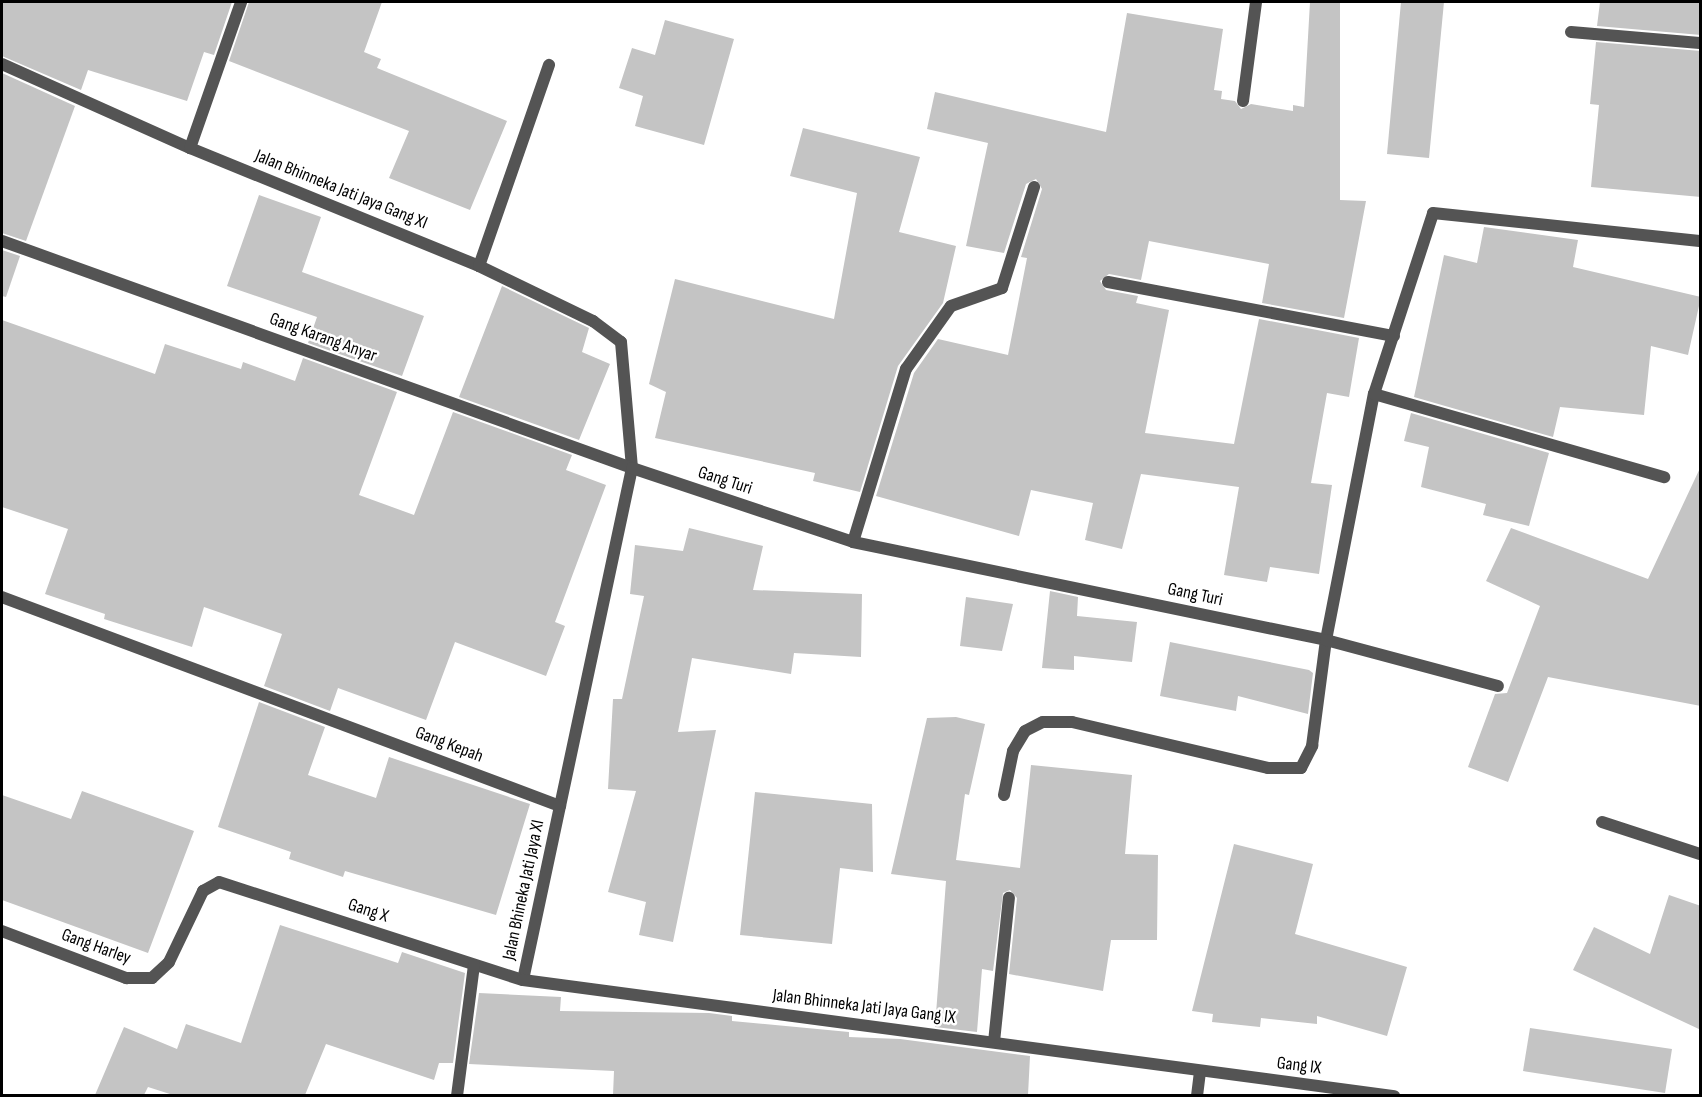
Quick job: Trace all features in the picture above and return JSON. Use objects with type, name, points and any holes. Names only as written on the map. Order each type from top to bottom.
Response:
[{"type":"street","points":[[190,148],[241,2]]},
{"type":"street","points":[[1243,101],[1256,2]]},
{"type":"street","points":[[1571,32],[1701,44]]},
{"type":"street","name":"Jalan Bhinneka Jati Jaya Gang XI","points":[[2,64],[190,148],[478,266],[593,321],[621,342],[632,468]]},
{"type":"street","points":[[478,266],[549,65]]},
{"type":"street","points":[[853,542],[906,369],[951,306],[1002,288],[1034,187]]},
{"type":"street","points":[[1004,795],[1013,751],[1025,730],[1043,722],[1072,722],[1268,768],[1301,768],[1312,746],[1326,640],[1374,394],[1433,213],[1701,241]]},
{"type":"street","name":"Gang Karang Anyar","points":[[2,241],[632,468]]},
{"type":"street","points":[[1108,282],[1394,336]]},
{"type":"street","points":[[1374,394],[1664,477]]},
{"type":"street","points":[[560,806],[632,468]]},
{"type":"street","name":"Gang Turi","points":[[632,468],[853,542],[1326,640],[1498,686]]},
{"type":"street","name":"Gang Kepah","points":[[2,597],[560,806]]},
{"type":"street","name":"Jalan Bhineka Jati Jaya XI","points":[[523,980],[560,806]]},
{"type":"street","points":[[1602,822],[1701,854]]},
{"type":"street","name":"Gang X","points":[[203,891],[212,884],[231,884],[523,980]]},
{"type":"street","name":"Gang Harley","points":[[2,931],[126,978],[152,978],[169,962],[203,891]]},
{"type":"street","points":[[994,1042],[1009,897]]},
{"type":"street","points":[[457,1095],[474,965]]},
{"type":"street","name":"Jalan Bhinneka Jati Jaya Gang IX","points":[[523,980],[994,1042],[1200,1073]]},
{"type":"street","points":[[1197,1095],[1200,1073]]},
{"type":"street","name":"Gang IX","points":[[1200,1073],[1394,1095]]},
{"type":"building","points":[[2,2],[232,2],[214,55],[204,52],[187,101],[88,70],[81,90],[2,56]]},
{"type":"building","points":[[249,2],[382,2],[364,52],[381,59],[377,68],[507,121],[470,210],[389,178],[409,131],[229,61]]},
{"type":"building","points":[[1310,2],[1340,2],[1340,200],[1366,201],[1344,318],[1262,303],[1269,264],[1149,241],[1141,280],[1109,274],[1100,281],[1106,290],[1138,296],[1136,303],[1169,310],[1145,433],[1234,444],[1259,319],[1359,338],[1349,397],[1327,393],[1311,483],[1332,485],[1319,574],[1270,567],[1267,582],[1224,575],[1239,487],[1141,474],[1122,549],[1085,540],[1093,503],[1031,490],[1019,536],[876,496],[914,373],[938,339],[1008,355],[1027,258],[1021,257],[1042,189],[1036,179],[1026,184],[1004,253],[966,246],[988,143],[927,129],[935,92],[1106,132],[1127,13],[1223,29],[1214,90],[1222,91],[1221,99],[1235,101],[1241,109],[1251,104],[1293,111],[1293,105],[1304,107]]},
{"type":"building","points":[[1401,2],[1444,2],[1429,158],[1387,154]]},
{"type":"building","points":[[1600,2],[1701,2],[1701,35],[1597,26]]},
{"type":"building","points":[[665,20],[734,39],[704,145],[635,126],[643,96],[619,88],[632,48],[655,55]]},
{"type":"building","points":[[1596,42],[1701,51],[1701,197],[1591,187],[1599,105],[1590,104]]},
{"type":"building","points":[[2,73],[75,106],[26,241],[2,233]]},
{"type":"building","points":[[803,128],[920,157],[899,232],[956,246],[943,303],[898,366],[860,492],[813,481],[815,473],[655,438],[666,392],[649,384],[675,279],[834,319],[857,193],[790,176]]},
{"type":"building","points":[[259,195],[321,217],[302,272],[424,316],[402,376],[308,343],[317,317],[227,286]]},
{"type":"building","points":[[1484,227],[1578,240],[1573,267],[1701,297],[1688,355],[1651,346],[1644,415],[1560,407],[1553,437],[1414,397],[1444,255],[1477,263]]},
{"type":"building","points":[[2,250],[20,256],[6,297],[2,296]]},
{"type":"building","points":[[502,286],[589,328],[582,352],[610,364],[579,440],[459,397]]},
{"type":"building","points":[[2,320],[155,374],[165,344],[241,369],[243,362],[295,381],[303,358],[397,392],[359,495],[414,515],[453,412],[572,455],[566,470],[606,485],[555,622],[565,626],[546,676],[455,642],[426,720],[338,688],[330,711],[264,686],[282,634],[204,607],[192,647],[104,619],[105,614],[45,594],[68,529],[2,507]]},
{"type":"building","points":[[1411,413],[1549,453],[1529,526],[1483,515],[1486,504],[1421,487],[1429,447],[1404,441]]},
{"type":"building","points":[[1701,466],[1701,706],[1548,677],[1508,782],[1468,767],[1495,694],[1507,693],[1540,606],[1486,581],[1511,528],[1648,579]]},
{"type":"building","points":[[689,528],[763,546],[753,590],[862,594],[861,657],[794,653],[791,674],[692,658],[678,732],[716,730],[673,942],[639,935],[646,902],[608,892],[636,791],[608,789],[613,699],[622,699],[644,596],[630,594],[635,545],[683,551]]},
{"type":"building","points":[[1050,591],[1078,597],[1077,616],[1137,622],[1132,662],[1074,656],[1074,670],[1042,668]]},
{"type":"building","points":[[966,597],[1013,604],[1002,651],[960,646]]},
{"type":"building","points":[[1170,642],[1309,670],[1313,673],[1308,714],[1238,696],[1236,711],[1160,696]]},
{"type":"building","points":[[259,702],[325,727],[308,775],[376,798],[389,757],[530,804],[496,915],[345,871],[343,877],[289,859],[291,852],[218,827]]},
{"type":"building","points":[[956,717],[985,724],[969,795],[965,794],[956,860],[1020,868],[1031,765],[1132,775],[1125,854],[1158,855],[1157,940],[1111,940],[1103,991],[1009,974],[1017,898],[1010,890],[1003,893],[993,971],[982,969],[977,1032],[935,1027],[946,881],[891,874],[927,718]]},
{"type":"building","points":[[82,791],[194,831],[148,953],[2,900],[2,795],[71,819]]},
{"type":"building","points":[[755,792],[872,804],[873,872],[840,868],[832,944],[740,935]]},
{"type":"building","points":[[1234,844],[1313,864],[1295,934],[1407,967],[1387,1036],[1317,1016],[1317,1024],[1261,1018],[1260,1027],[1212,1022],[1213,1014],[1192,1011]]},
{"type":"building","points":[[1669,895],[1701,906],[1701,1030],[1573,970],[1594,927],[1650,954]]},
{"type":"building","points":[[280,925],[398,963],[402,952],[465,973],[453,1063],[439,1063],[434,1080],[326,1044],[305,1095],[173,1095],[148,1087],[144,1095],[95,1095],[124,1027],[177,1049],[186,1024],[241,1043]]},
{"type":"building","points":[[479,993],[561,997],[560,1011],[709,1013],[732,1016],[732,1021],[849,1032],[849,1037],[900,1039],[1030,1056],[1028,1095],[613,1095],[614,1071],[469,1064]]},
{"type":"building","points":[[1530,1028],[1672,1049],[1665,1093],[1523,1071]]}]
